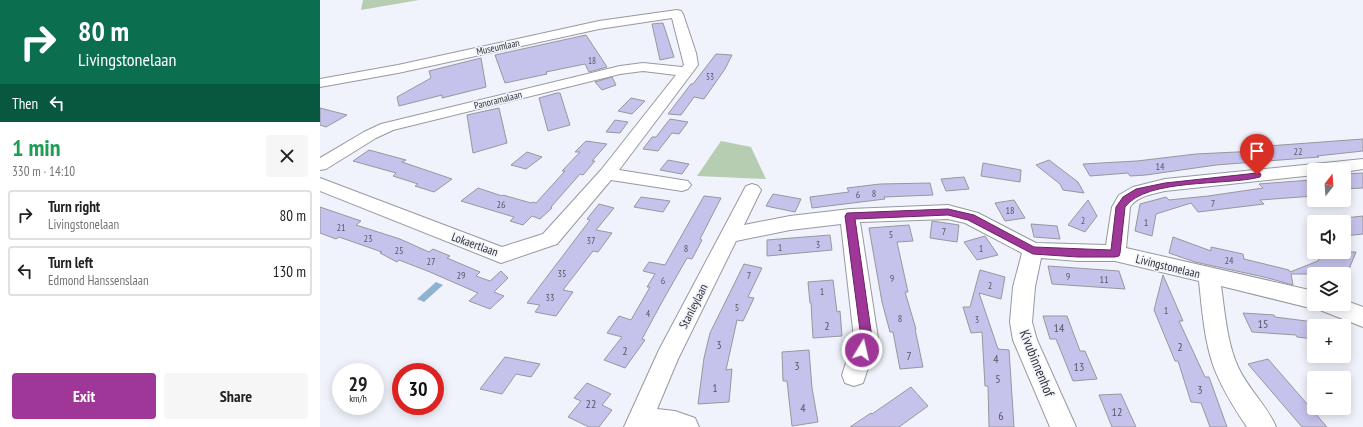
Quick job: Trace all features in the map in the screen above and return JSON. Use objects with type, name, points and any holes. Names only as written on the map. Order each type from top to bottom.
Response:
[{"type":"street","name":"Lokaertlaan","points":[[320,184],[501,255],[550,239],[607,174],[690,65],[689,53],[677,14]]},
{"type":"street","name":"Museumlaan","points":[[320,83],[398,69],[599,25],[677,14]]},
{"type":"street","name":"Panoramalaan","points":[[320,165],[370,135],[387,128],[620,70],[643,67],[685,72]]},
{"type":"street","points":[[1115,253],[1121,207],[1126,199],[1139,191],[1165,185],[1363,164]]},
{"type":"street","points":[[607,174],[682,185]]},
{"type":"street","name":"Stanleylaan","points":[[637,425],[667,357],[752,190]]},
{"type":"street","name":"Livingstonelaan","points":[[730,235],[790,223],[850,216],[948,212],[971,218],[1033,250],[1078,253],[1115,253],[1307,298]]},
{"type":"street","name":"Livingstonelaan","points":[[740,214],[790,223]]},
{"type":"street","points":[[850,216],[866,338],[854,375]]},
{"type":"street","name":"Kivubinnenhof","points":[[1033,250],[1024,287],[1021,322],[1025,340],[1063,427]]},
{"type":"street","points":[[1209,276],[1215,326],[1226,367],[1262,427]]},
{"type":"street","points":[[1351,310],[1362,313]]},
{"type":"street","points":[[637,425],[659,422],[679,424],[686,427]]},
{"type":"green space","points":[[363,0],[419,0],[361,10]]},
{"type":"green space","points":[[721,141],[751,147],[766,179],[697,176]]},
{"type":"water","points":[[436,282],[443,285],[424,302],[417,299]]},
{"type":"building","points":[[663,23],[674,57],[660,60],[652,24]]},
{"type":"building","points":[[586,35],[607,67],[589,72],[585,64],[546,72],[547,74],[505,83],[495,55]]},
{"type":"building","points":[[716,54],[732,55],[725,69],[704,99],[694,97],[681,115],[668,114],[691,84],[693,84]]},
{"type":"building","points":[[481,58],[486,87],[442,98],[442,95],[399,106],[397,97],[431,78],[429,71]]},
{"type":"building","points":[[612,77],[616,85],[602,90],[595,82]]},
{"type":"building","points":[[560,93],[570,125],[548,131],[539,98]]},
{"type":"building","points":[[631,98],[645,101],[632,114],[618,111]]},
{"type":"building","points":[[320,108],[347,115],[326,127],[320,125]]},
{"type":"building","points":[[499,108],[507,143],[473,153],[467,115]]},
{"type":"building","points":[[670,119],[688,122],[679,134],[672,133],[658,151],[643,149],[652,137],[656,137]]},
{"type":"building","points":[[615,120],[628,122],[620,133],[606,132]]},
{"type":"building","points":[[1363,139],[1363,151],[1317,156],[1319,157],[1216,165],[1146,175],[1130,176],[1128,173],[1090,176],[1083,164],[1137,161],[1196,154],[1257,151],[1254,147]]},
{"type":"building","points":[[586,141],[607,144],[592,161],[595,161],[583,175],[580,174],[551,207],[552,208],[540,219],[532,216],[523,225],[510,221],[514,217],[461,201],[478,188],[502,196],[536,203],[565,171],[562,171],[580,152],[575,152]]},
{"type":"building","points":[[369,150],[406,160],[402,162],[452,179],[434,192],[415,186],[418,184],[393,176],[396,173],[353,161]]},
{"type":"building","points":[[527,152],[542,157],[526,169],[511,165]]},
{"type":"building","points":[[668,160],[689,164],[682,174],[660,170]]},
{"type":"building","points":[[1049,160],[1078,182],[1084,193],[1063,190],[1060,184],[1036,165]]},
{"type":"building","points":[[983,163],[1021,170],[1020,182],[981,176]]},
{"type":"building","points":[[1363,173],[1363,188],[1351,189],[1351,174]]},
{"type":"building","points":[[964,177],[969,189],[946,191],[941,179]]},
{"type":"building","points":[[1307,180],[1307,197],[1260,200],[1264,204],[1198,212],[1191,203],[1156,214],[1152,236],[1135,231],[1140,204],[1166,197],[1169,200],[1263,188],[1259,184]]},
{"type":"building","points":[[930,183],[933,195],[884,197],[885,199],[812,208],[810,197],[849,192],[847,188],[880,184]]},
{"type":"building","points":[[773,194],[801,199],[795,212],[766,206]]},
{"type":"building","points":[[704,196],[721,198],[700,239],[702,240],[692,259],[687,258],[642,339],[645,340],[625,368],[604,360],[622,337],[607,333],[619,316],[631,320],[650,287],[647,287],[655,274],[643,271],[649,262],[665,265]]},
{"type":"building","points":[[641,197],[670,201],[663,212],[634,207]]},
{"type":"building","points":[[1014,200],[1025,218],[1005,221],[995,203]]},
{"type":"building","points":[[1088,200],[1097,216],[1085,232],[1068,225]]},
{"type":"building","points":[[599,204],[614,208],[596,230],[612,233],[598,252],[593,251],[563,290],[573,292],[556,316],[535,312],[540,305],[527,303],[590,220],[587,219]]},
{"type":"building","points":[[320,207],[361,221],[356,225],[400,239],[429,252],[433,249],[450,256],[447,258],[480,272],[476,276],[490,281],[501,271],[508,278],[494,292],[504,296],[490,309],[469,301],[478,293],[399,260],[397,262],[380,253],[382,252],[339,237],[336,239],[320,233]]},
{"type":"building","points":[[1363,216],[1363,234],[1351,235],[1351,217]]},
{"type":"building","points":[[932,221],[959,225],[957,242],[930,238]]},
{"type":"building","points":[[1031,224],[1057,226],[1060,239],[1034,237]]},
{"type":"building","points":[[909,225],[913,241],[897,242],[908,292],[905,292],[916,329],[923,367],[900,369],[893,332],[890,332],[882,302],[869,228]]},
{"type":"building","points":[[830,235],[832,250],[767,256],[767,240]]},
{"type":"building","points":[[985,236],[998,255],[977,260],[964,242]]},
{"type":"building","points":[[1173,237],[1211,251],[1211,247],[1243,254],[1244,259],[1289,270],[1290,272],[1318,261],[1319,259],[1351,259],[1351,252],[1356,252],[1350,267],[1307,267],[1307,274],[1291,274],[1293,285],[1195,262],[1169,253]]},
{"type":"building","points":[[744,264],[762,268],[748,297],[754,298],[743,321],[737,320],[726,370],[732,369],[729,402],[698,404],[704,358],[710,333]]},
{"type":"building","points":[[1048,266],[1119,271],[1125,289],[1052,284]]},
{"type":"building","points":[[980,270],[1005,277],[1001,299],[979,293],[998,349],[1009,350],[1014,427],[989,427],[988,386],[985,386],[982,332],[971,333],[963,307],[970,307]]},
{"type":"building","points":[[1163,275],[1183,321],[1179,321],[1205,377],[1209,377],[1227,427],[1210,427],[1201,403],[1191,402],[1178,361],[1175,361],[1154,310]]},
{"type":"building","points":[[833,280],[837,312],[840,311],[842,336],[813,338],[808,282]]},
{"type":"building","points":[[1243,313],[1274,315],[1275,317],[1307,321],[1307,338],[1297,337],[1296,335],[1252,332]]},
{"type":"building","points":[[1043,316],[1067,316],[1080,351],[1085,351],[1097,379],[1073,381],[1056,339],[1050,339]]},
{"type":"building","points":[[809,350],[812,388],[818,422],[792,426],[787,381],[783,381],[782,352]]},
{"type":"building","points":[[505,357],[540,364],[531,377],[516,374],[502,394],[480,389]]},
{"type":"building","points":[[1268,359],[1307,404],[1307,415],[1317,415],[1327,427],[1302,427],[1248,364]]},
{"type":"building","points":[[587,383],[611,394],[602,405],[612,410],[599,427],[589,427],[568,417],[581,401],[574,398]]},
{"type":"building","points":[[911,387],[928,406],[899,427],[850,427],[871,413],[872,414]]},
{"type":"building","points":[[1121,394],[1136,427],[1112,427],[1099,395]]},
{"type":"route","points":[[862,350],[866,338],[850,216],[912,212],[948,212],[971,218],[1033,250],[1078,253],[1115,253],[1121,207],[1126,199],[1139,191],[1165,185],[1257,175]]}]
